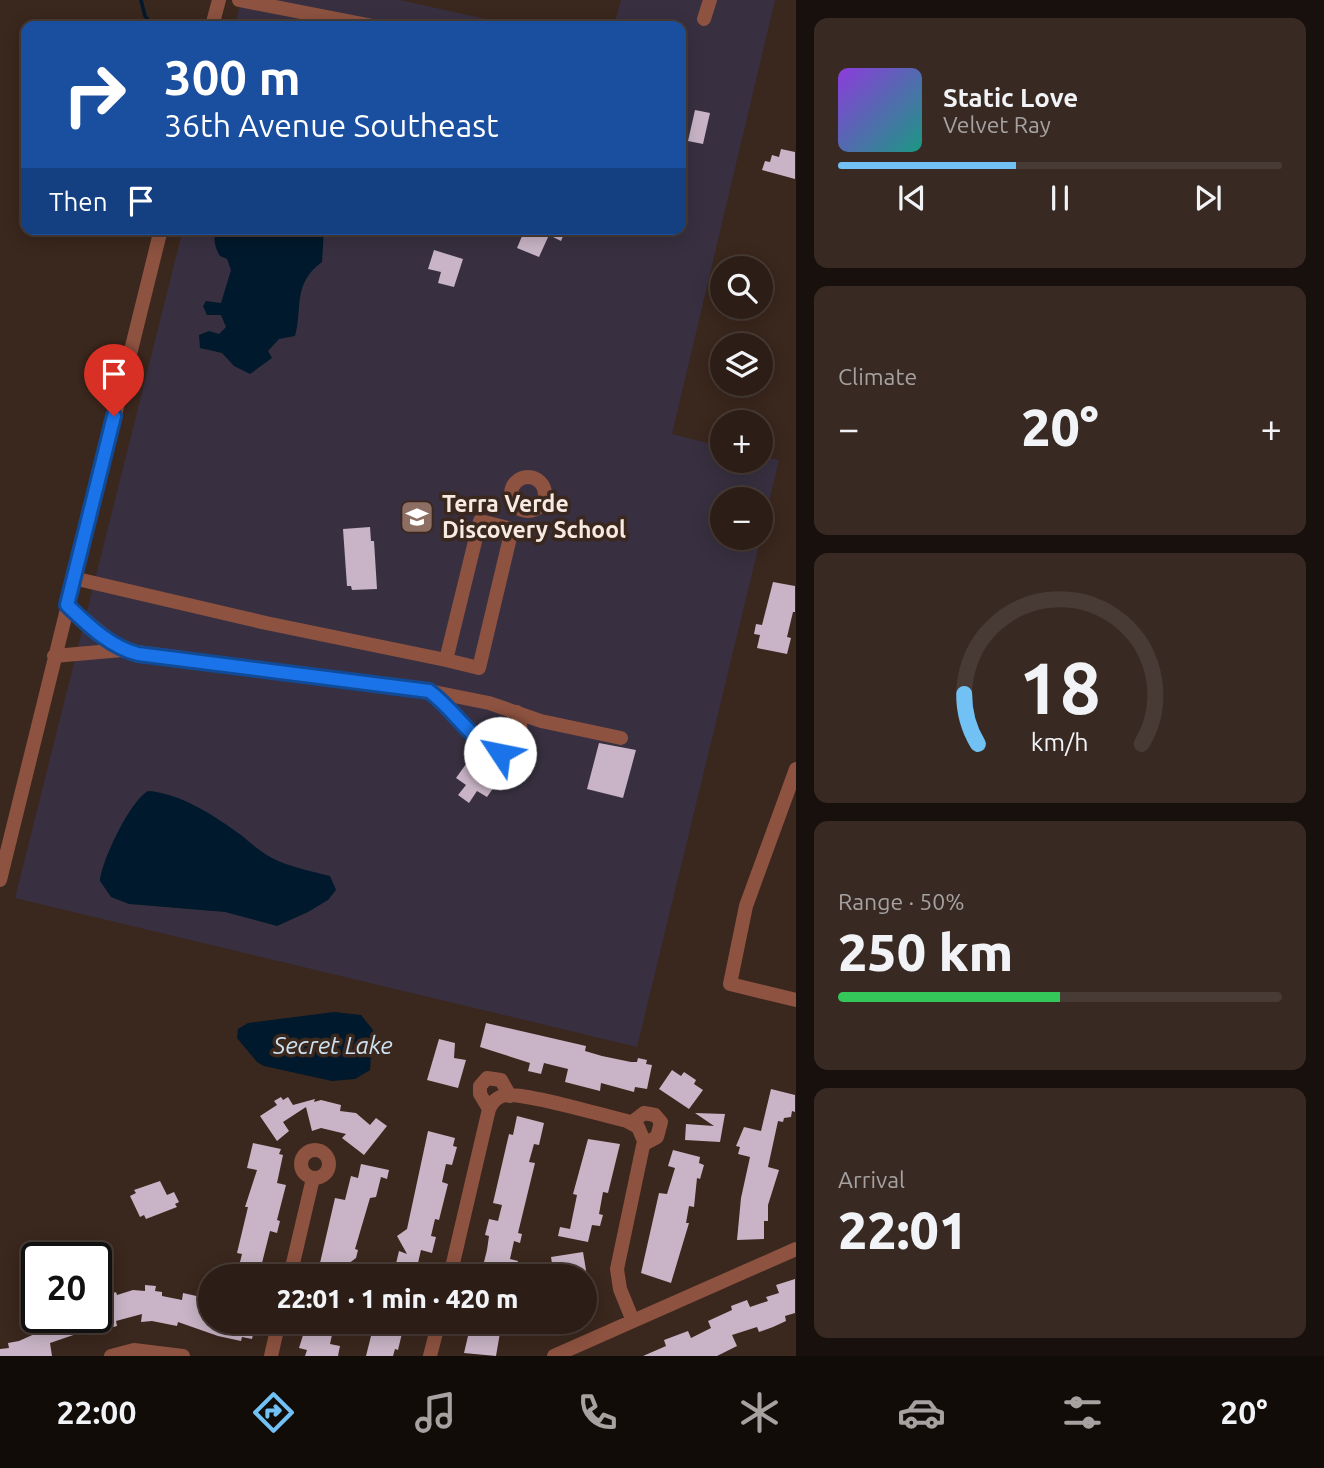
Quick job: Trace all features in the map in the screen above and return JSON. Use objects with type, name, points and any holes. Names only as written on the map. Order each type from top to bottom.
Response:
[{"type":"street","points":[[213,21],[219,0]]},
{"type":"street","points":[[239,0],[347,21]]},
{"type":"street","points":[[704,19],[710,0]]},
{"type":"street","points":[[0,880],[159,235]]},
{"type":"street","points":[[73,578],[266,623],[479,668],[518,506]]},
{"type":"street","points":[[446,660],[480,521],[512,529]]},
{"type":"street","points":[[67,605],[122,650]]},
{"type":"street","points":[[54,656],[122,650],[429,691],[517,712],[541,721],[621,738]]},
{"type":"street","points":[[429,691],[447,704],[474,737],[500,753],[509,753],[519,739],[521,722],[517,712]]},
{"type":"street","points":[[796,769],[746,906],[730,984],[796,1000]]},
{"type":"street","points":[[489,1109],[480,1094],[480,1086],[487,1078],[501,1080],[510,1096]]},
{"type":"street","points":[[453,1264],[489,1109],[495,1099],[510,1096],[631,1123],[640,1130],[644,1144],[617,1269],[620,1289],[634,1321]]},
{"type":"street","points":[[631,1123],[645,1113],[655,1115],[661,1122],[657,1137],[644,1144]]},
{"type":"street","points":[[293,1264],[313,1178]]},
{"type":"street","points":[[564,1354],[796,1249]]},
{"type":"street","points":[[271,1356],[276,1334]]},
{"type":"street","points":[[430,1356],[436,1334]]},
{"type":"street","points":[[111,1356],[134,1350],[183,1356]]},
{"type":"shaded area","points":[[241,0],[400,0],[494,21],[236,21]]},
{"type":"shaded area","name":"Terra Verde Discovery School","points":[[621,0],[775,0],[714,256],[710,256],[710,274],[672,434],[710,444],[710,473],[773,473],[773,459],[779,460],[773,487],[710,487],[710,550],[758,550],[637,1047],[15,898],[181,235],[686,235],[686,21],[615,21]]},
{"type":"water","points":[[324,235],[322,262],[306,279],[302,288],[295,336],[279,339],[268,351],[272,358],[250,374],[234,366],[222,353],[200,348],[199,335],[209,331],[219,334],[226,327],[221,315],[207,315],[203,306],[206,301],[221,303],[231,270],[227,259],[220,256],[215,236]]},
{"type":"water","points":[[148,791],[172,796],[209,813],[272,858],[330,876],[336,890],[328,900],[277,926],[225,912],[129,904],[111,897],[100,881],[106,859],[125,818]]},
{"type":"water","name":"Secret Lake","points":[[334,1012],[361,1015],[373,1030],[370,1070],[355,1079],[332,1081],[264,1066],[257,1062],[237,1038],[238,1029],[248,1023]]},
{"type":"building","points":[[695,110],[710,113],[703,144],[688,141]]},
{"type":"building","points":[[781,149],[795,152],[795,179],[762,170],[765,161],[770,162],[772,155],[779,157]]},
{"type":"building","points":[[522,235],[549,235],[539,257],[517,248]]},
{"type":"building","points":[[549,235],[564,235],[561,241]]},
{"type":"building","points":[[434,250],[463,259],[454,287],[438,283],[441,272],[428,269]]},
{"type":"building","points":[[370,527],[371,541],[374,541],[377,589],[352,590],[351,586],[347,586],[343,529]]},
{"type":"building","points":[[773,582],[795,586],[795,612],[787,637],[791,638],[787,654],[757,648],[760,635],[754,634],[756,624],[762,625]]},
{"type":"building","points":[[599,743],[636,750],[623,798],[587,789]]},
{"type":"building","points":[[466,764],[472,768],[475,765],[489,775],[486,781],[494,787],[487,797],[477,791],[469,803],[458,795],[466,785],[456,778]]},
{"type":"building","points":[[486,1023],[586,1046],[585,1051],[602,1056],[631,1062],[637,1062],[638,1058],[647,1060],[646,1064],[652,1065],[647,1089],[635,1087],[634,1092],[601,1083],[600,1091],[565,1082],[568,1069],[544,1063],[541,1074],[528,1071],[530,1063],[480,1047]]},
{"type":"building","points":[[439,1039],[455,1043],[454,1058],[466,1060],[458,1088],[427,1080]]},
{"type":"building","points":[[672,1070],[681,1076],[684,1072],[696,1080],[694,1084],[703,1090],[689,1109],[659,1089]]},
{"type":"building","points":[[771,1089],[795,1095],[795,1112],[792,1111],[791,1117],[784,1118],[783,1122],[778,1121],[768,1167],[779,1170],[768,1205],[768,1221],[764,1221],[764,1239],[737,1240],[741,1198],[750,1157],[738,1154],[740,1147],[736,1146],[744,1127],[761,1131]]},
{"type":"building","points":[[281,1097],[283,1100],[288,1097],[293,1105],[315,1099],[314,1102],[321,1100],[341,1105],[340,1111],[356,1113],[370,1125],[376,1118],[387,1126],[364,1155],[342,1138],[346,1134],[321,1128],[312,1131],[306,1107],[283,1122],[289,1131],[277,1141],[260,1116],[277,1105],[274,1101]]},
{"type":"building","points":[[695,1113],[725,1114],[720,1142],[685,1140],[686,1124],[714,1126]]},
{"type":"building","points":[[517,1116],[544,1123],[539,1145],[534,1144],[529,1162],[535,1163],[518,1233],[522,1234],[520,1243],[514,1241],[510,1259],[518,1261],[517,1264],[484,1264],[489,1236],[485,1235],[489,1219],[498,1221],[502,1205],[493,1203],[509,1134],[513,1135]]},
{"type":"building","points":[[428,1131],[455,1138],[453,1146],[457,1147],[452,1165],[446,1164],[442,1182],[448,1184],[439,1220],[435,1219],[431,1236],[436,1237],[432,1253],[421,1250],[418,1264],[396,1264],[399,1251],[407,1254],[397,1236],[407,1229]]},
{"type":"building","points":[[588,1139],[620,1144],[608,1193],[603,1192],[600,1226],[592,1225],[588,1242],[558,1236],[560,1227],[570,1229],[577,1195],[573,1194]]},
{"type":"building","points":[[253,1143],[281,1149],[279,1154],[283,1155],[277,1183],[286,1185],[277,1220],[280,1221],[277,1233],[270,1231],[262,1263],[266,1264],[240,1264],[242,1254],[237,1253],[248,1207],[245,1207],[257,1170],[247,1168]]},
{"type":"building","points":[[673,1150],[700,1157],[699,1163],[704,1165],[700,1179],[697,1178],[694,1207],[689,1206],[686,1223],[689,1223],[671,1283],[641,1273],[659,1193],[667,1194],[675,1168],[668,1166]]},
{"type":"building","points":[[361,1164],[389,1170],[387,1179],[381,1177],[376,1197],[370,1198],[355,1249],[358,1250],[356,1258],[348,1264],[320,1264],[335,1198],[345,1200],[351,1176],[358,1178]]},
{"type":"building","points":[[160,1181],[167,1195],[174,1192],[179,1202],[175,1204],[177,1207],[146,1219],[144,1215],[140,1217],[130,1196],[136,1193],[134,1190]]},
{"type":"building","points":[[583,1252],[585,1264],[552,1264],[551,1257]]},
{"type":"building","points":[[795,1279],[795,1313],[785,1316],[786,1321],[759,1332],[757,1327],[732,1335],[737,1346],[717,1356],[643,1356],[666,1346],[664,1340],[688,1331],[691,1338],[711,1328],[708,1321],[732,1310],[731,1306],[747,1300],[750,1307],[768,1301],[766,1297],[779,1293],[776,1285]]},
{"type":"building","points":[[145,1285],[156,1286],[155,1291],[162,1292],[162,1296],[182,1300],[183,1293],[198,1296],[198,1329],[178,1322],[177,1326],[152,1321],[141,1322],[142,1314],[116,1321],[117,1326],[112,1327],[112,1293],[145,1291]]},
{"type":"building","points":[[37,1333],[79,1333],[50,1343],[52,1356],[0,1356],[0,1349],[9,1348],[8,1343]]},
{"type":"building","points":[[212,1334],[253,1334],[252,1339],[242,1337],[241,1341]]},
{"type":"building","points":[[303,1334],[332,1334],[330,1344],[340,1346],[338,1356],[305,1356],[307,1350],[299,1348]]},
{"type":"building","points":[[372,1334],[402,1334],[398,1350],[395,1349],[393,1356],[366,1356]]},
{"type":"building","points":[[500,1334],[496,1356],[464,1353],[468,1336],[461,1335]]},
{"type":"waterway","points":[[141,0],[149,21]]},
{"type":"place","name":"Terra Verde Discovery School","points":[[417,517]]},
{"type":"route","points":[[114,416],[67,605],[86,624],[122,650],[138,654],[429,691],[447,704],[474,737],[500,753]]}]
